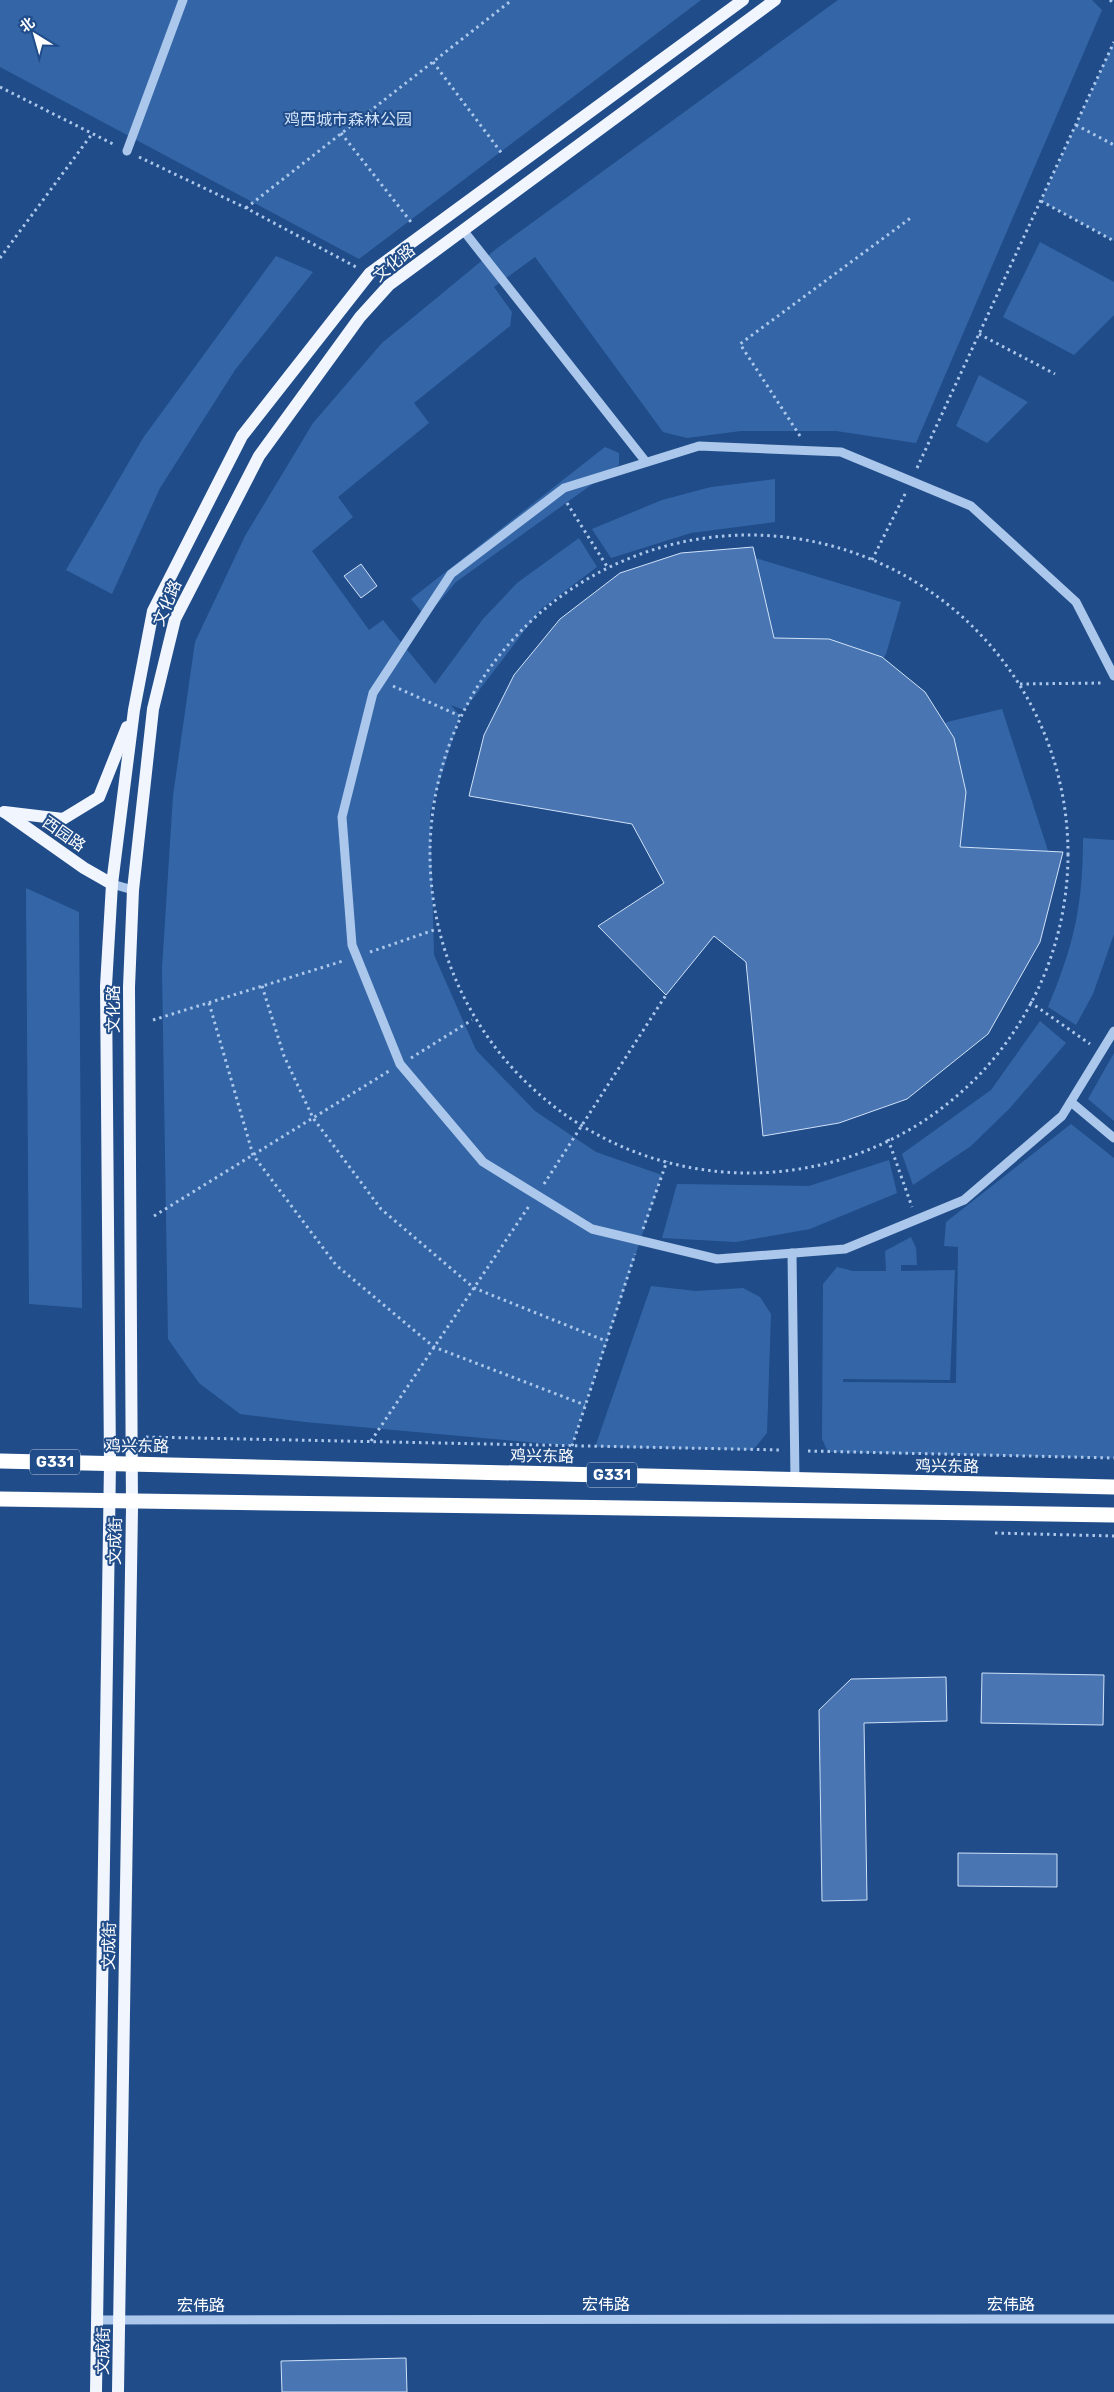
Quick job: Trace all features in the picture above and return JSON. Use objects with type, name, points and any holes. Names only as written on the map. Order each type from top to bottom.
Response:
[{"type":"highway","name":"鸡兴东路","points":[[0,1461],[1114,1487]]},
{"type":"highway","name":"G331","points":[[0,1499],[1114,1514]]},
{"type":"main road","name":"文化路","points":[[110,1501],[106,986],[112,884],[134,710],[153,612],[242,436],[370,273],[743,0]]},
{"type":"main road","name":"文化路","points":[[132,1500],[129,988],[133,890],[152,710],[174,619],[259,456],[360,317],[389,284],[775,0]]},
{"type":"main road","points":[[2,811],[63,819],[99,797],[134,710]]},
{"type":"main road","name":"西园路","points":[[2,811],[112,884]]},
{"type":"main road","name":"文成街","points":[[118,2392],[132,1500]]},
{"type":"main road","name":"文成街","points":[[96,2392],[110,1501]]},
{"type":"street","points":[[128,152],[183,0]]},
{"type":"street","points":[[464,230],[646,462]]},
{"type":"street","points":[[1114,676],[1076,602],[971,506],[841,452],[699,446],[560,491],[451,574],[374,693],[342,817],[352,946],[400,1064],[483,1162],[592,1229],[717,1259],[845,1249],[964,1200],[1062,1116],[1114,1030]]},
{"type":"street","points":[[112,884],[133,890]]},
{"type":"street","points":[[1071,1102],[1114,1138]]},
{"type":"street","points":[[792,1254],[795,1480]]},
{"type":"street","name":"宏伟路","points":[[97,2320],[1114,2319]]},
{"type":"path","points":[[246,208],[512,0]]},
{"type":"path","points":[[1110,0],[1114,4]]},
{"type":"path","points":[[872,561],[911,481],[1114,42]]},
{"type":"path","points":[[433,62],[503,155]]},
{"type":"path","points":[[0,87],[128,152],[246,208],[352,266],[370,273]]},
{"type":"path","points":[[1076,125],[1114,145]]},
{"type":"path","points":[[341,133],[411,222]]},
{"type":"path","points":[[0,258],[92,134]]},
{"type":"path","points":[[1041,201],[1114,241]]},
{"type":"path","points":[[810,451],[740,344],[912,217]]},
{"type":"path","points":[[979,334],[1055,374]]},
{"type":"path","points":[[560,491],[608,568]]},
{"type":"path","points":[[732,533],[842,546],[941,595],[1012,668],[1057,760],[1071,862],[1052,962],[1030,1002],[1002,1052],[927,1121],[834,1164],[732,1175],[632,1154],[544,1102],[472,1020],[434,923],[430,812],[464,706],[531,618],[608,568],[624,558],[732,533]]},
{"type":"path","points":[[381,680],[460,716]]},
{"type":"path","points":[[1020,684],[1105,683]]},
{"type":"path","points":[[153,1020],[356,957],[437,929]]},
{"type":"path","points":[[262,986],[284,1056],[313,1118],[381,1209],[474,1288],[606,1341]]},
{"type":"path","points":[[370,1442],[537,1195],[666,995]]},
{"type":"path","points":[[1030,1002],[1101,1052]]},
{"type":"path","points":[[209,1003],[253,1155],[336,1265],[434,1347],[585,1405]]},
{"type":"path","points":[[154,1216],[472,1020]]},
{"type":"path","points":[[888,1139],[917,1219]]},
{"type":"path","points":[[572,1446],[667,1161]]},
{"type":"path","points":[[131,1437],[1114,1458]]},
{"type":"green space","name":"鸡西城市森林公园","points":[[0,0],[701,0],[359,259],[0,67]]},
{"type":"green space","points":[[838,0],[1092,0],[1102,10],[916,443],[836,431],[741,431],[687,438],[663,432],[535,257],[494,287],[512,312],[510,326],[414,403],[429,423],[338,497],[353,517],[312,551],[369,630],[383,620],[435,684],[483,619],[517,583],[579,538],[597,567],[541,609],[464,710],[451,705],[460,716],[430,812],[434,955],[476,1050],[535,1111],[596,1152],[662,1175],[572,1446],[305,1422],[240,1414],[199,1383],[168,1339],[162,968],[173,796],[195,642],[245,536],[313,423],[382,343],[496,249]]},
{"type":"green space","points":[[1114,42],[1114,241],[1041,201]]},
{"type":"green space","points":[[1040,242],[1114,282],[1114,315],[1074,355],[1003,317]]},
{"type":"green space","points":[[276,256],[313,272],[235,370],[160,488],[112,594],[66,570],[143,438]]},
{"type":"green space","points":[[979,375],[1028,402],[987,443],[956,426]]},
{"type":"green space","points":[[605,447],[619,453],[619,465],[456,582],[426,617],[411,599]]},
{"type":"green space","points":[[775,479],[775,522],[691,533],[611,558],[592,529],[662,500],[711,487]]},
{"type":"green space","points":[[749,556],[901,602],[886,654],[860,694],[756,660]]},
{"type":"green space","points":[[1002,709],[1052,863],[946,852],[913,748],[947,722]]},
{"type":"green space","points":[[1083,838],[1114,840],[1114,934],[1093,994],[1076,1025],[1048,1007],[1064,964],[1079,905]]},
{"type":"green space","points":[[26,888],[79,912],[82,1308],[29,1304]]},
{"type":"green space","points":[[1040,1021],[1066,1043],[1010,1108],[971,1146],[913,1185],[902,1154],[991,1090]]},
{"type":"green space","points":[[1114,1053],[1114,1121],[1088,1099]]},
{"type":"green space","points":[[1071,1124],[1114,1158],[1114,1458],[828,1452],[822,1439],[823,1284],[837,1267],[853,1271],[886,1271],[885,1251],[911,1237],[916,1248],[917,1265],[901,1265],[901,1271],[955,1270],[950,1380],[843,1379],[843,1382],[956,1383],[958,1247],[944,1246],[946,1222]]},
{"type":"green space","points":[[889,1160],[897,1193],[810,1229],[736,1242],[662,1238],[677,1184],[809,1186]]},
{"type":"green space","points":[[651,1286],[696,1291],[743,1288],[760,1297],[771,1314],[767,1433],[753,1450],[595,1447]]},
{"type":"building","points":[[753,547],[774,638],[829,639],[882,657],[925,692],[954,738],[966,792],[960,847],[1063,852],[1040,942],[988,1034],[907,1099],[839,1123],[763,1136],[746,962],[714,936],[666,995],[598,926],[664,883],[632,824],[469,796],[484,735],[514,675],[560,619],[620,573],[681,553]]},
{"type":"building","points":[[361,564],[377,586],[361,598],[344,576]]},
{"type":"building","points":[[982,1673],[1104,1675],[1103,1725],[981,1723]]},
{"type":"building","points":[[946,1677],[947,1721],[864,1723],[867,1900],[822,1901],[819,1710],[851,1679]]},
{"type":"building","points":[[958,1853],[1057,1854],[1057,1887],[958,1886]]},
{"type":"building","points":[[406,2358],[407,2392],[282,2392],[281,2361]]}]
